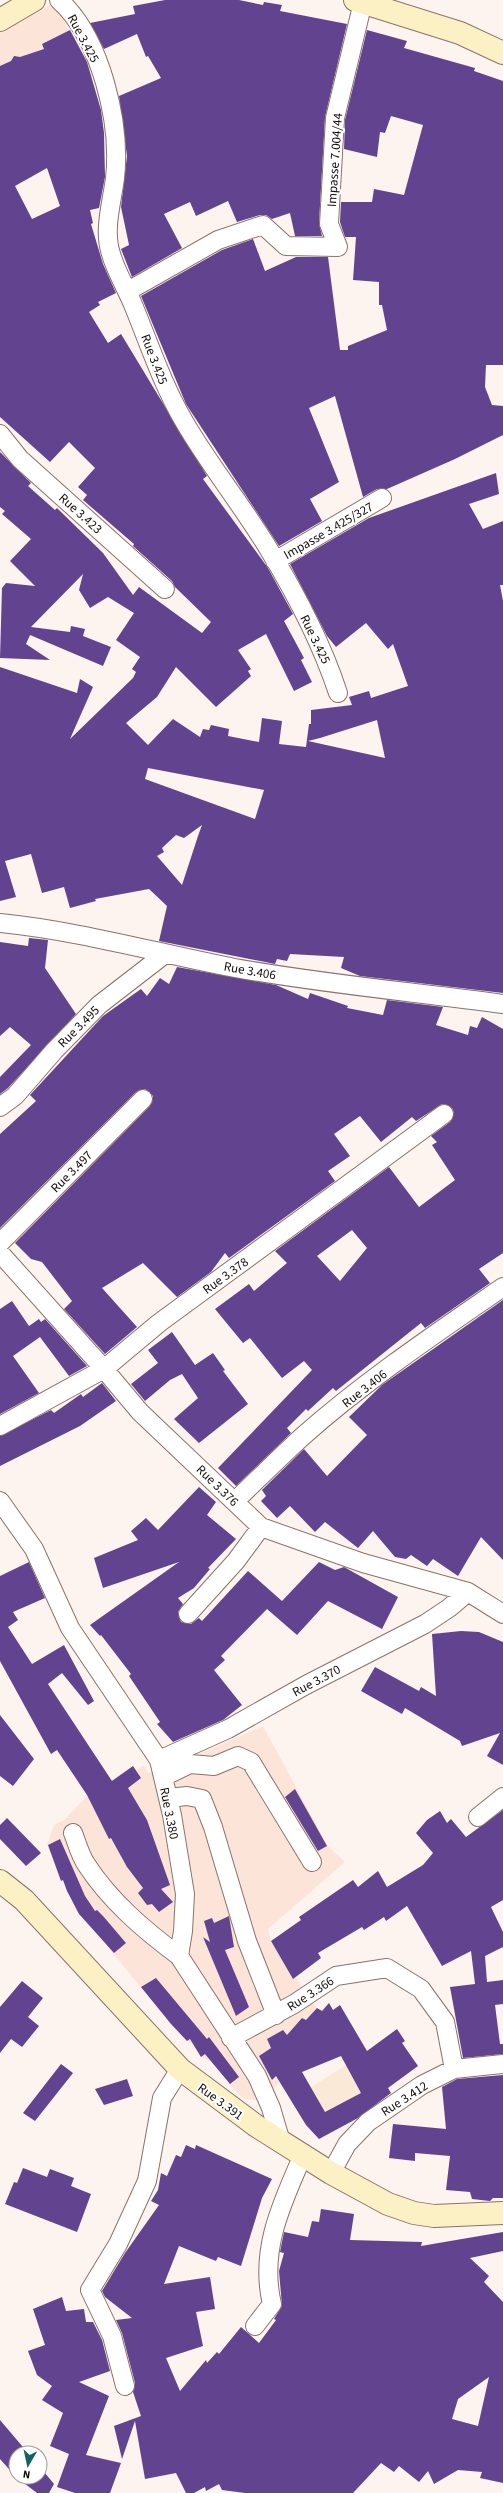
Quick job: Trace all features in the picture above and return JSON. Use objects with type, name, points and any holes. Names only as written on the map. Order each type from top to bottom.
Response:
[{"type":"main road","points":[[0,4],[6,0]]},
{"type":"main road","points":[[0,20],[34,0]]},
{"type":"main road","points":[[359,1],[460,33],[503,53]]},
{"type":"main road","name":"Rue 3.391","points":[[0,1881],[24,1900],[180,2069],[281,2142],[331,2174],[388,2204],[414,2213],[434,2216],[503,2213]]},
{"type":"street","name":"Rue 3.425","points":[[59,0],[75,18],[95,55],[106,85],[116,145],[115,176],[108,232],[110,254],[128,291],[164,384],[184,422],[275,561],[324,651],[338,693]]},
{"type":"street","name":"Impasse 7.004/44","points":[[128,291],[218,240],[263,226],[286,246],[338,247],[329,224],[334,118],[359,1]]},
{"type":"street","name":"Rue 3.423","points":[[0,434],[20,459],[165,589]]},
{"type":"street","name":"Impasse 3.425/327","points":[[275,561],[382,498]]},
{"type":"street","name":"Rue 3.406","points":[[0,923],[49,928],[165,954],[303,979],[503,1004]]},
{"type":"street","name":"Rue 3.495","points":[[0,1107],[15,1096],[54,1051],[99,1004],[165,954]]},
{"type":"street","name":"Rue 3.497","points":[[0,1243],[143,1099]]},
{"type":"street","name":"Rue 3.378","points":[[0,1426],[104,1368],[159,1323],[444,1114]]},
{"type":"street","name":"Rue 3.376","points":[[0,1253],[104,1368],[140,1412],[235,1501],[260,1527],[363,1563],[468,1592],[503,1614]]},
{"type":"street","name":"Rue 3.406","points":[[235,1501],[304,1436],[356,1393],[414,1348],[503,1287]]},
{"type":"street","name":"Rue 3.380","points":[[0,1501],[34,1549],[70,1628],[161,1768],[168,1798],[184,1894],[183,1931],[178,1956]]},
{"type":"street","points":[[188,1614],[236,1561],[260,1527]]},
{"type":"street","name":"Rue 3.370","points":[[161,1768],[306,1685],[425,1624],[468,1592]]},
{"type":"street","points":[[161,1768],[190,1764],[214,1766],[238,1756],[251,1762],[312,1862]]},
{"type":"street","points":[[168,1798],[187,1796],[202,1799],[213,1827],[247,1941],[276,2015]]},
{"type":"street","points":[[478,1817],[503,1797]]},
{"type":"street","points":[[73,1833],[85,1863],[107,1893],[145,1930],[178,1956],[257,2076],[272,2108],[281,2142]]},
{"type":"street","name":"Rue 3.366","points":[[231,2038],[276,2015],[336,1976],[386,1968],[421,1989],[445,2022],[454,2069]]},
{"type":"street","name":"Rue 3.412","points":[[331,2174],[347,2144],[368,2122],[422,2085],[454,2069],[503,2064]]},
{"type":"street","points":[[125,2386],[112,2336],[90,2290],[118,2244],[147,2181],[162,2098],[180,2069]]},
{"type":"street","points":[[255,2326],[272,2304],[268,2285],[270,2241],[281,2205],[303,2155]]},
{"type":"shaded area","points":[[53,3],[96,74],[0,123],[0,33]]},
{"type":"shaded area","points":[[263,1726],[328,1846],[345,1862],[268,1929],[271,1941],[277,1951],[317,2008],[306,2020],[302,2018],[287,2035],[283,2030],[267,2039],[271,2048],[259,2056],[272,2080],[276,2076],[279,2082],[274,2090],[256,2100],[246,2099],[240,2096],[213,2063],[201,2057],[195,2047],[171,2024],[107,1946],[107,1938],[77,1911],[47,1845],[54,1825],[64,1820],[87,1796],[133,1766],[136,1770],[144,1765],[148,1773],[167,1768]]},
{"type":"shaded area","points":[[346,2065],[370,2111],[319,2139],[306,2125],[291,2100]]},
{"type":"building","points":[[165,0],[239,0],[263,5],[264,2],[282,5],[280,11],[347,24],[325,117],[319,223],[322,236],[295,236],[290,213],[272,219],[266,215],[260,215],[237,222],[228,201],[196,216],[190,202],[164,214],[182,248],[132,277],[121,249],[129,245],[121,207],[127,156],[119,96],[161,78],[148,56],[146,57],[137,34],[104,49],[90,23],[135,14],[133,6]]},
{"type":"building","points":[[70,30],[87,62],[101,110],[104,133],[105,177],[99,208],[90,210],[93,223],[91,224],[103,264],[116,293],[98,302],[100,305],[89,312],[108,343],[121,334],[207,476],[203,479],[268,568],[293,614],[284,621],[304,658],[301,660],[312,682],[294,691],[266,634],[238,650],[251,669],[248,671],[251,676],[216,707],[176,667],[157,697],[126,723],[148,745],[173,719],[200,737],[203,729],[209,730],[211,725],[229,729],[228,736],[259,742],[262,718],[282,721],[279,744],[306,747],[309,724],[311,724],[311,710],[352,705],[349,697],[369,691],[371,698],[408,686],[393,644],[388,649],[366,623],[336,647],[327,636],[290,564],[369,518],[496,473],[499,494],[469,504],[483,529],[503,521],[503,585],[500,585],[503,601],[503,993],[360,976],[341,968],[344,957],[290,954],[287,961],[277,959],[275,964],[159,941],[167,906],[149,889],[95,899],[96,901],[70,908],[64,887],[42,893],[31,854],[5,861],[16,897],[0,901],[0,667],[77,693],[80,679],[93,687],[70,739],[133,678],[136,672],[132,669],[140,657],[116,640],[134,613],[108,597],[90,608],[79,590],[83,574],[31,627],[70,632],[71,626],[85,629],[83,636],[111,647],[103,666],[30,635],[26,644],[50,660],[0,658],[2,588],[6,583],[35,586],[10,561],[31,539],[2,514],[5,511],[0,507],[0,452],[31,483],[28,486],[55,510],[57,508],[103,553],[133,595],[139,587],[202,633],[211,622],[175,587],[172,581],[133,546],[134,544],[83,500],[87,495],[78,487],[95,468],[69,442],[50,462],[0,417],[0,66],[11,61],[14,56],[20,57],[44,49],[42,44]],"holes":[[[47,168],[60,206],[32,219],[15,186]],[[377,720],[385,758],[308,741]],[[148,768],[264,790],[255,819],[145,779]],[[202,825],[182,885],[157,856],[164,852],[162,848],[176,835],[184,838]]]},
{"type":"building","points":[[367,30],[407,41],[404,48],[475,68],[474,71],[503,81],[503,365],[486,365],[485,387],[492,405],[503,406],[503,435],[455,459],[387,489],[377,489],[363,497],[335,396],[309,408],[339,482],[310,499],[322,521],[279,546],[186,404],[141,296],[222,250],[253,239],[265,271],[296,257],[328,257],[340,350],[348,350],[348,346],[387,330],[382,305],[379,305],[379,282],[353,280],[356,237],[345,237],[340,222],[341,202],[372,202],[374,189],[404,195],[423,125],[391,116],[385,133],[380,132],[377,157],[344,149],[345,120]]},
{"type":"building","points":[[29,938],[48,940],[45,968],[76,1014],[8,1088],[0,1094],[0,1077],[31,1045],[10,1027],[0,1036],[0,942],[28,946]]},
{"type":"building","points":[[177,967],[276,985],[308,999],[310,993],[348,1006],[347,1008],[383,1015],[387,1000],[443,1007],[436,1025],[468,1035],[470,1026],[477,1028],[482,1017],[503,1029],[503,1253],[479,1269],[490,1283],[425,1328],[421,1323],[336,1391],[333,1388],[308,1411],[306,1409],[287,1428],[291,1433],[236,1486],[218,1468],[312,1370],[304,1361],[282,1378],[250,1338],[243,1343],[215,1309],[249,1284],[254,1291],[287,1263],[275,1251],[389,1167],[419,1207],[455,1180],[432,1145],[437,1142],[431,1136],[450,1122],[454,1113],[452,1108],[442,1104],[416,1121],[412,1117],[381,1142],[360,1116],[334,1134],[350,1156],[328,1171],[335,1181],[229,1258],[225,1253],[211,1272],[177,1297],[143,1263],[102,1288],[137,1327],[105,1354],[64,1309],[72,1301],[42,1262],[31,1259],[15,1243],[150,1106],[153,1096],[145,1089],[136,1092],[0,1228],[0,1134],[36,1101],[30,1095],[103,1016],[141,989],[147,996],[160,978],[169,984]],"holes":[[[352,1230],[367,1248],[340,1281],[317,1256]]]},
{"type":"building","points":[[503,1300],[503,1560],[481,1537],[458,1576],[433,1559],[427,1566],[411,1555],[406,1559],[395,1557],[373,1531],[358,1548],[325,1522],[315,1532],[290,1506],[277,1518],[261,1501],[266,1496],[262,1490],[304,1449],[327,1476],[367,1435],[349,1417],[382,1385]]},
{"type":"building","points":[[12,1301],[29,1326],[39,1319],[41,1322],[45,1319],[87,1366],[69,1376],[40,1337],[13,1356],[39,1393],[0,1414],[0,1309]]},
{"type":"building","points":[[172,1332],[195,1365],[213,1353],[225,1370],[223,1371],[248,1404],[199,1443],[174,1419],[198,1398],[182,1374],[170,1380],[145,1401],[131,1384],[158,1363],[148,1350]]},
{"type":"building","points":[[102,1383],[116,1401],[80,1426],[0,1466],[0,1436],[51,1410],[54,1413],[81,1394],[83,1397]]},
{"type":"building","points":[[199,1487],[216,1502],[207,1515],[236,1539],[208,1568],[210,1569],[194,1588],[178,1598],[183,1604],[178,1612],[181,1622],[191,1624],[199,1618],[202,1621],[248,1571],[282,1601],[319,1562],[335,1570],[344,1567],[398,1597],[382,1629],[328,1601],[297,1635],[267,1609],[221,1656],[225,1660],[214,1670],[242,1705],[223,1720],[173,1742],[157,1724],[160,1722],[129,1676],[131,1674],[101,1635],[100,1636],[90,1625],[179,1562],[103,1588],[94,1558],[138,1540],[131,1531],[146,1518],[158,1530]]},
{"type":"building","points":[[29,1562],[45,1598],[13,1612],[18,1620],[8,1627],[32,1664],[64,1645],[94,1701],[88,1705],[62,1673],[48,1684],[112,1781],[133,1766],[141,1778],[128,1788],[147,1820],[170,1885],[161,1889],[173,1902],[159,1912],[152,1904],[147,1905],[138,1893],[143,1888],[127,1867],[111,1838],[109,1839],[87,1795],[57,1750],[51,1754],[0,1661],[0,1576]]},
{"type":"building","points":[[461,1631],[479,1632],[503,1642],[503,1765],[487,1756],[500,1733],[462,1746],[460,1741],[405,1708],[402,1714],[361,1691],[375,1667],[419,1691],[421,1687],[436,1696],[432,1634]]},
{"type":"building","points":[[0,1715],[34,1759],[13,1786],[0,1776]]},
{"type":"building","points":[[295,1789],[327,1846],[318,1851],[285,1797]]},
{"type":"building","points":[[503,1810],[503,1900],[491,1907],[503,1932],[503,1947],[485,1956],[487,1982],[503,1980],[503,2004],[495,2005],[500,2044],[503,2044],[503,2054],[463,2058],[450,1987],[475,1984],[471,1951],[442,1966],[407,1906],[386,1921],[384,1917],[364,1930],[362,1927],[318,1953],[321,1958],[293,1979],[271,1941],[301,1920],[299,1917],[353,1880],[358,1887],[378,1871],[387,1887],[423,1865],[433,1853],[416,1833],[427,1820],[440,1811],[447,1823],[451,1819],[466,1837]]},
{"type":"building","points":[[7,1818],[41,1853],[26,1866],[0,1839],[0,1825]]},
{"type":"building","points":[[60,1839],[85,1896],[95,1911],[97,1910],[103,1916],[126,1943],[114,1953],[79,1914],[63,1880],[61,1881],[48,1845]]},
{"type":"building","points":[[229,1916],[234,1947],[225,1950],[249,2007],[236,2016],[203,1937],[210,1942],[204,1921],[212,1918],[214,1923]]},
{"type":"building","points":[[156,1978],[207,2039],[209,2037],[239,2077],[230,2084],[205,2054],[201,2057],[190,2039],[187,2041],[141,1987]]},
{"type":"building","points":[[22,1981],[43,1998],[28,2017],[39,2026],[22,2047],[11,2039],[0,2053],[0,2007]]},
{"type":"building","points":[[329,2003],[333,2010],[340,2005],[367,2051],[397,2029],[405,2041],[402,2043],[418,2066],[388,2088],[391,2093],[358,2118],[319,2139],[306,2125],[276,2076],[272,2080],[259,2056],[271,2048],[267,2039],[283,2030],[287,2035],[302,2018],[306,2020],[317,2008],[322,2011]],"holes":[[[341,2056],[361,2093],[325,2112],[302,2072]]]},
{"type":"building","points":[[61,2064],[73,2073],[35,2121],[23,2113]]},
{"type":"building","points":[[503,2075],[503,2198],[493,2198],[490,2201],[472,2199],[470,2192],[446,2190],[450,2156],[415,2153],[415,2161],[389,2158],[393,2124],[446,2129],[442,2087],[457,2079]]},
{"type":"building","points":[[127,2079],[133,2096],[104,2105],[95,2089]]},
{"type":"building","points":[[186,2145],[195,2149],[196,2145],[272,2179],[262,2198],[241,2266],[218,2257],[216,2261],[179,2246],[164,2284],[210,2277],[215,2309],[196,2312],[203,2346],[166,2358],[180,2391],[206,2360],[207,2363],[217,2352],[219,2354],[241,2327],[259,2343],[276,2320],[274,2319],[282,2306],[279,2271],[284,2253],[280,2252],[284,2232],[308,2237],[312,2221],[319,2222],[321,2209],[354,2214],[350,2240],[422,2242],[421,2246],[503,2232],[503,2251],[470,2258],[489,2276],[484,2282],[503,2302],[503,2483],[480,2478],[482,2472],[458,2470],[434,2484],[428,2471],[419,2482],[399,2466],[394,2472],[381,2463],[353,2493],[245,2493],[222,2490],[219,2484],[206,2491],[205,2487],[194,2493],[186,2493],[176,2473],[145,2479],[135,2421],[122,2459],[114,2426],[141,2416],[133,2392],[135,2383],[122,2333],[116,2320],[132,2318],[105,2297],[102,2291],[125,2253],[159,2205],[151,2201],[158,2190],[161,2173],[167,2176],[176,2155],[181,2157]],"holes":[[[489,2377],[478,2426],[452,2419],[458,2399]]]},
{"type":"building","points":[[23,2168],[47,2177],[50,2169],[74,2178],[71,2186],[91,2194],[77,2232],[5,2204],[14,2182],[17,2183]]},
{"type":"building","points":[[62,2297],[66,2311],[84,2309],[86,2322],[93,2322],[102,2340],[110,2371],[79,2382],[109,2396],[86,2455],[121,2463],[110,2493],[75,2493],[57,2487],[69,2454],[50,2446],[63,2413],[42,2400],[52,2386],[37,2375],[28,2351],[45,2345],[33,2309]]},
{"type":"building","points":[[0,2420],[21,2445],[8,2445],[8,2468],[0,2459]]},
{"type":"building","points":[[48,2477],[54,2484],[49,2493],[37,2493],[26,2485],[48,2485]]}]
